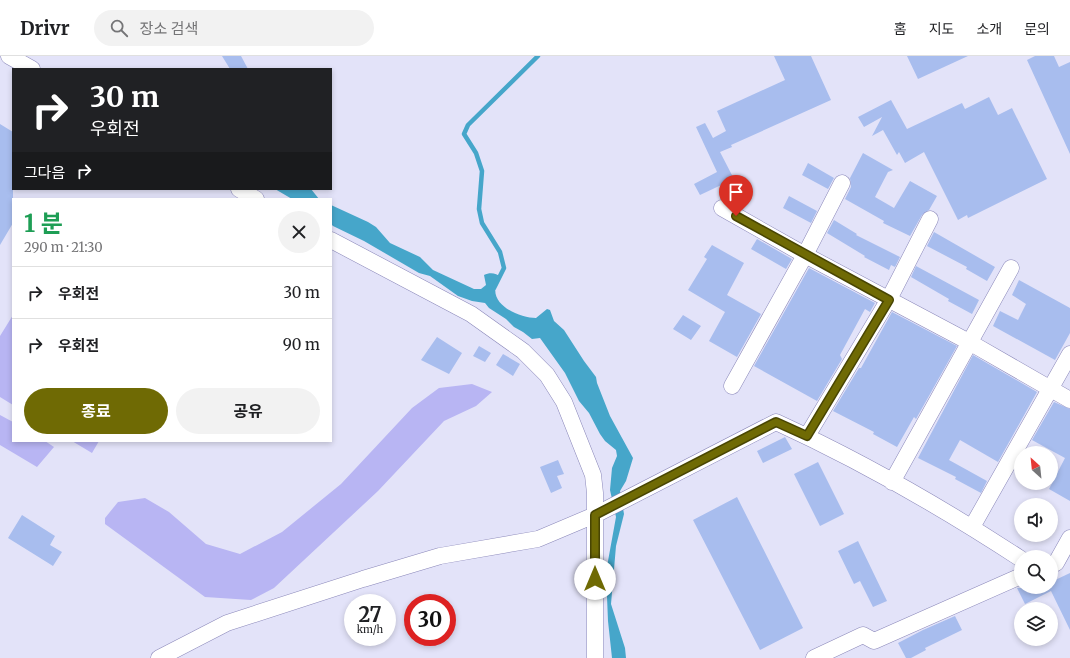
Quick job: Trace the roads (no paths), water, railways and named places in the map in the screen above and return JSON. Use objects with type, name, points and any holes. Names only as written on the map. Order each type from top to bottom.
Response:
[{"type":"street","points":[[9,56],[30,68]]},
{"type":"street","points":[[732,386],[805,255],[842,183]]},
{"type":"street","points":[[241,190],[254,198]]},
{"type":"street","points":[[722,208],[805,255],[969,342],[1070,400]]},
{"type":"street","points":[[807,436],[889,300],[930,219]]},
{"type":"street","points":[[332,241],[471,314],[523,351],[547,375],[564,402],[593,475],[595,515],[595,658]]},
{"type":"street","points":[[892,482],[969,342],[1012,268]]},
{"type":"street","points":[[972,527],[1070,354]]},
{"type":"street","points":[[158,658],[227,623],[242,618],[440,556],[538,539],[595,515],[776,422],[807,436],[892,482],[972,527],[1014,554]]},
{"type":"street","points":[[1058,559],[1070,538]]},
{"type":"street","points":[[814,658],[863,636],[874,641],[1014,579]]},
{"type":"waterway","points":[[494,288],[504,268],[500,252],[482,223],[479,209],[482,171],[476,153],[464,134],[468,125],[538,56]]}]
